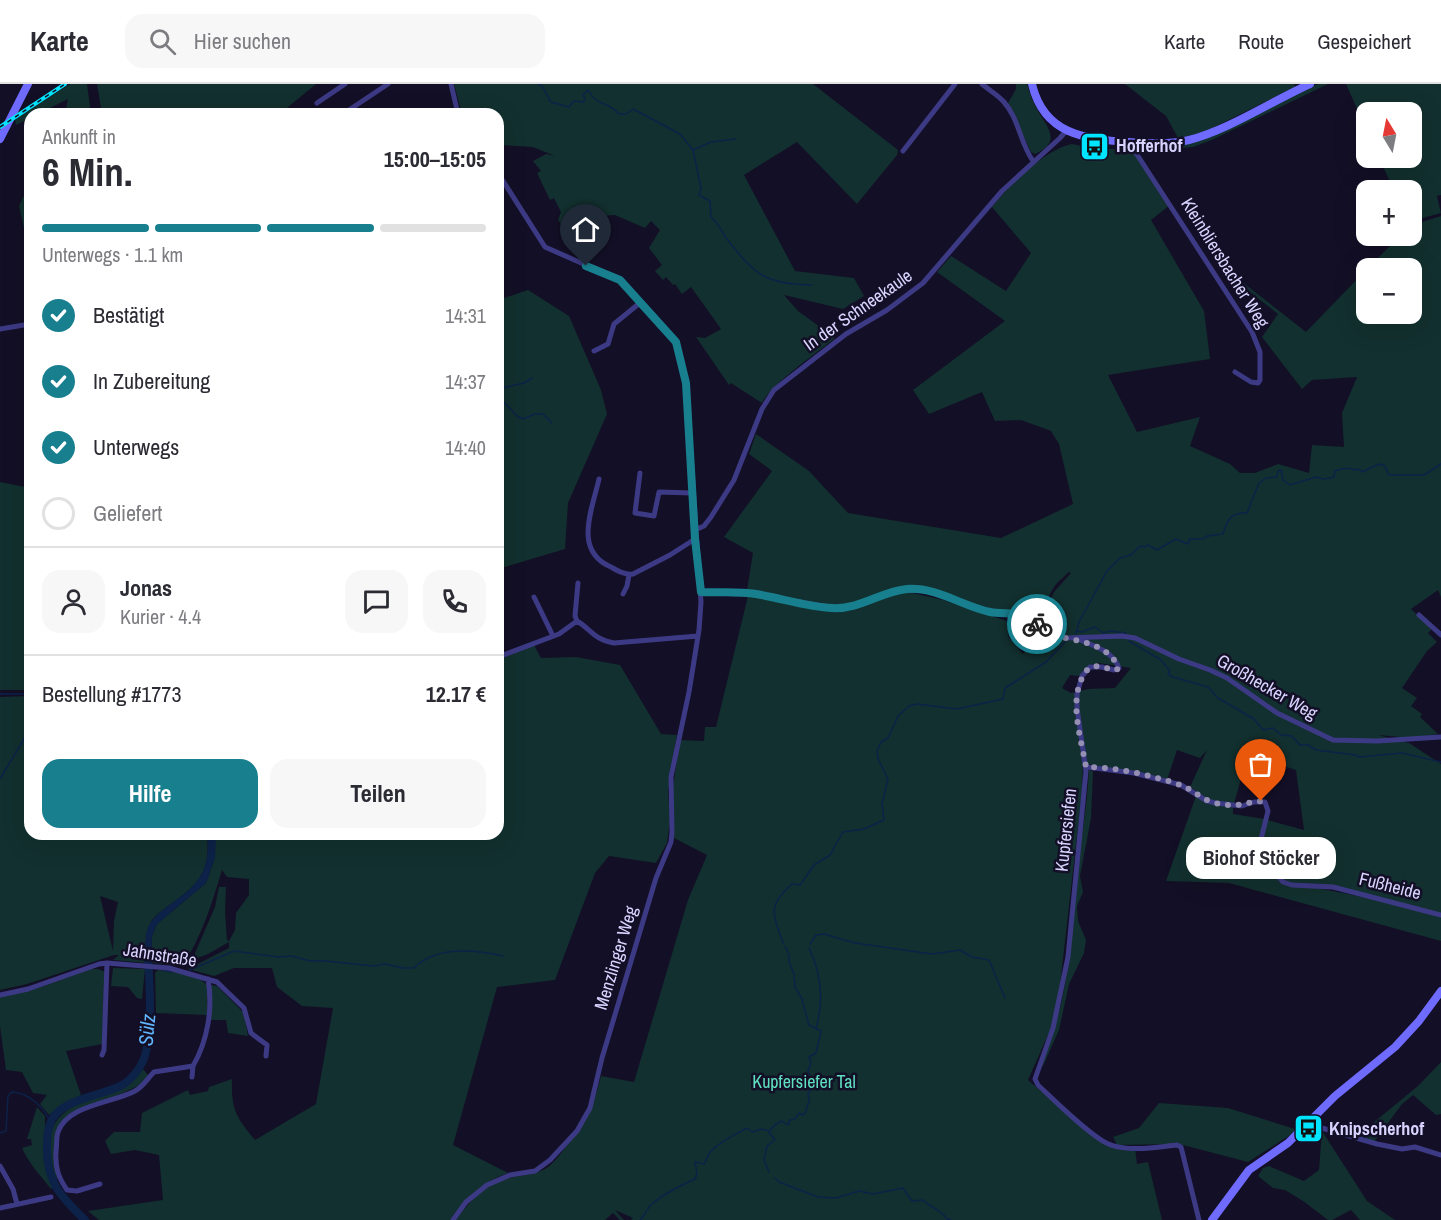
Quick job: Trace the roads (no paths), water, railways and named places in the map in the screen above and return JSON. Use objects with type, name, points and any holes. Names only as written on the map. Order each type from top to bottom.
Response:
[{"type":"street","points":[[0,139],[28,84]]},
{"type":"street","points":[[317,103],[345,84]]},
{"type":"street","points":[[352,108],[387,84]]},
{"type":"street","points":[[451,84],[457,108]]},
{"type":"street","points":[[903,151],[955,84]]},
{"type":"street","points":[[981,84],[1003,100],[1011,112],[1022,143],[1033,161]]},
{"type":"street","points":[[1032,84],[1048,117],[1065,131],[1094,140],[1169,143],[1198,136],[1310,84]]},
{"type":"street","name":"In der Schneekaule","points":[[695,530],[704,526],[711,518],[734,480],[768,398],[836,341],[892,306],[923,283],[1002,192],[1065,131]]},
{"type":"street","name":"Kleinbliersbacher Weg","points":[[1134,142],[1136,153],[1252,332],[1260,352],[1260,380],[1258,383],[1251,382],[1235,372]]},
{"type":"street","name":"Menzlinger Weg","points":[[453,1220],[466,1202],[488,1185],[510,1175],[535,1171],[550,1160],[577,1131],[590,1108],[656,878],[670,842],[672,832],[671,777],[689,692],[698,636],[701,592],[695,539],[687,391],[676,342],[620,280],[545,247],[504,182]]},
{"type":"street","points":[[594,351],[608,344],[614,324],[641,302]]},
{"type":"street","points":[[0,329],[24,325]]},
{"type":"street","points":[[640,473],[635,513],[640,515],[654,516],[659,492],[692,493]]},
{"type":"street","points":[[599,479],[589,522],[588,544],[596,559],[602,564],[629,575],[670,555],[695,539]]},
{"type":"street","points":[[639,481],[646,482]]},
{"type":"street","points":[[623,594],[629,575]]},
{"type":"street","points":[[578,583],[575,616],[577,621],[590,633],[603,640],[614,644],[698,636]]},
{"type":"street","name":"Großhecker Weg","points":[[701,592],[753,594],[835,608],[859,604],[888,593],[904,590],[931,591],[991,612],[1028,616],[1041,629],[1067,638],[1122,636],[1135,638],[1218,674],[1277,713],[1333,740],[1377,741],[1441,737]]},
{"type":"street","points":[[534,597],[553,636]]},
{"type":"street","points":[[1419,615],[1441,635]]},
{"type":"street","points":[[504,655],[553,636],[577,621]]},
{"type":"street","name":"Kupfersiefen","points":[[1077,639],[1106,652],[1116,661],[1119,668],[1114,670],[1090,667],[1082,675],[1078,686],[1077,708],[1086,767],[1081,841],[1065,977],[1053,1028],[1035,1079],[1038,1085],[1105,1143],[1115,1146],[1177,1145],[1180,1147],[1199,1220]]},
{"type":"street","name":"Fußheide","points":[[1086,767],[1134,773],[1181,785],[1207,801],[1216,803],[1242,806],[1254,802],[1265,802],[1268,811],[1259,847],[1265,860],[1283,882],[1292,885],[1333,887],[1441,915]]},
{"type":"street","name":"Jahnstraße","points":[[102,1055],[107,963]]},
{"type":"street","name":"Jahnstraße","points":[[0,995],[28,989],[86,967],[107,963],[155,966],[183,971],[217,982],[244,1008],[251,1033],[267,1045],[266,1056]]},
{"type":"street","points":[[192,1077],[193,1066],[206,1033],[210,1006],[208,979]]},
{"type":"street","points":[[1212,1220],[1245,1174],[1288,1143],[1335,1096],[1395,1047],[1419,1021],[1441,991]]},
{"type":"street","points":[[100,1184],[70,1192],[58,1177],[57,1135],[64,1121],[83,1109],[133,1092],[145,1084],[154,1071],[193,1066]]},
{"type":"street","points":[[1308,1124],[1377,1144],[1402,1149],[1415,1147],[1441,1155]]},
{"type":"street","points":[[0,1166],[13,1189],[17,1204]]},
{"type":"street","points":[[0,1208],[51,1197]]},
{"type":"water","points":[[207,840],[216,840],[215,857],[206,883],[157,924],[152,936],[151,963],[146,963],[145,942],[149,926],[158,914],[195,884],[204,868]]},
{"type":"waterway","points":[[538,84],[542,86],[551,102],[569,107],[574,101],[583,102],[585,99],[583,95],[588,90],[595,99],[619,114],[626,114],[633,109],[680,134],[693,150],[701,188],[699,195],[710,201],[711,217],[745,261],[762,275],[772,279],[812,285]]},
{"type":"waterway","points":[[693,150],[711,142],[736,139]]},
{"type":"waterway","points":[[504,388],[524,383],[532,378]]},
{"type":"waterway","points":[[504,402],[523,419],[535,414],[543,414],[552,423]]},
{"type":"waterway","points":[[1076,634],[1079,622],[1107,571],[1120,558],[1131,555],[1140,546],[1148,545],[1157,550],[1176,539],[1188,544],[1190,539],[1203,539],[1207,536],[1223,534],[1230,518],[1237,514],[1247,513],[1259,483],[1266,478],[1277,477],[1278,471],[1281,470],[1283,480],[1290,485],[1316,477],[1324,479],[1334,477],[1335,471],[1350,468],[1359,469],[1362,472],[1379,464],[1385,466],[1389,475],[1424,475],[1441,464]]},
{"type":"waterway","points":[[1077,631],[1082,632],[1095,627],[1103,633],[1110,631],[1126,633]]},
{"type":"waterway","points":[[1129,641],[1161,660],[1170,671],[1168,674],[1208,687],[1218,698],[1254,719],[1263,730],[1273,728],[1281,735],[1292,736],[1300,745],[1359,757],[1402,753],[1441,762]]},
{"type":"waterway","points":[[783,943],[774,911],[779,898],[792,884],[800,885],[814,865],[830,855],[843,832],[864,829],[884,820],[882,804],[888,779],[878,759],[877,751],[881,742],[888,738],[898,716],[909,706],[917,704],[957,709],[1003,699],[1005,688],[1046,662],[1065,642]]},
{"type":"waterway","points":[[0,694],[24,694]]},
{"type":"waterway","points":[[0,779],[24,739]]},
{"type":"waterway","points":[[810,944],[816,935],[824,934],[855,943],[932,954],[960,950],[972,957],[989,960],[1005,998]]},
{"type":"waterway","points":[[640,1220],[657,1200],[695,1179],[697,1174],[695,1162],[704,1164],[711,1151],[723,1141],[747,1128],[752,1132],[762,1129],[769,1131],[782,1121],[788,1125],[790,1120],[795,1119],[799,1113],[803,1115],[805,1113],[809,1101],[808,1093],[811,1089],[808,1071],[811,1063],[809,1057],[816,1053],[821,1031],[809,1025],[802,999],[795,987],[794,974],[785,946]]},
{"type":"waterway","points":[[809,948],[820,987],[820,1008],[816,1028]]},
{"type":"waterway","points":[[190,970],[234,951],[278,957],[292,956],[310,961],[373,966],[385,964],[403,968],[414,968],[433,956],[445,953],[469,951],[503,956]]},
{"type":"waterway","name":"Sülz","points":[[85,1220],[62,1196],[52,1179],[47,1159],[48,1129],[55,1115],[62,1108],[124,1084],[140,1066],[148,1041],[150,997],[148,959]]},
{"type":"waterway","points":[[162,970],[172,972]]},
{"type":"waterway","points":[[0,1133],[6,1131],[8,1096],[12,1092],[30,1098],[44,1111],[50,1122]]},
{"type":"waterway","points":[[769,1132],[775,1140],[767,1146],[764,1160],[769,1172]]},
{"type":"waterway","points":[[775,1178],[779,1182],[818,1197],[836,1198],[859,1191],[873,1194],[903,1188],[912,1201],[923,1200],[951,1220]]},
{"type":"railway","points":[[29,108],[65,84]]},
{"type":"railway","points":[[0,127],[24,111]]},
{"type":"place","name":"Hofferhof","points":[[1095,146]]},
{"type":"place","name":"Biohof Stöcker","points":[[1261,801]]},
{"type":"place","name":"Knipscherhof","points":[[1308,1129]]},
{"type":"park label","name":"Kupfersiefer Tal","points":[[804,1082]]}]
